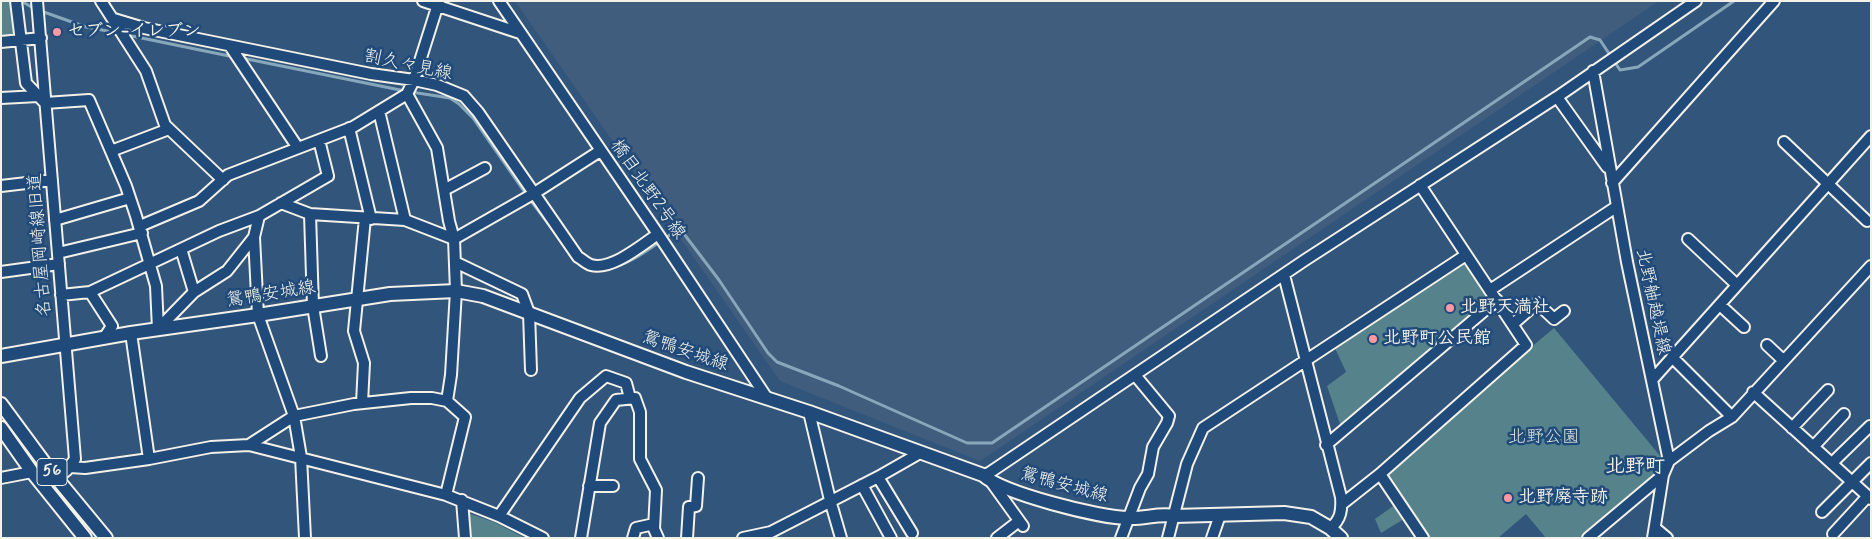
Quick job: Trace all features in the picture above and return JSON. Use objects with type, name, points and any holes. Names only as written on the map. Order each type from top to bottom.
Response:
[{"type":"main road","name":"鴛鴨安城線","points":[[1,356],[158,328],[258,315],[390,294],[456,291],[483,296],[686,372],[810,412],[1023,494],[1096,515],[1129,518],[1166,514],[1174,516],[1284,513],[1311,517],[1330,528],[1341,538]]},
{"type":"main road","name":"56","points":[[1,404],[57,478],[106,538]]},
{"type":"main road","name":"56","points":[[1,428],[32,472],[86,538]]},
{"type":"street","points":[[16,1],[26,83],[42,99]]},
{"type":"street","name":"名古屋岡崎線旧道","points":[[37,1],[41,38],[42,99],[52,180],[75,459],[70,467]]},
{"type":"street","points":[[101,1],[146,71],[165,125],[223,180]]},
{"type":"street","points":[[423,1],[439,4],[520,33]]},
{"type":"street","name":"橋目北野2号線","points":[[499,1],[767,398]]},
{"type":"street","points":[[997,538],[1021,523],[987,479],[990,473],[1284,275],[1557,97],[1696,1]]},
{"type":"street","points":[[1612,183],[1774,1]]},
{"type":"street","points":[[58,253],[141,230],[199,200],[228,175],[349,128],[407,94],[414,80],[439,4]]},
{"type":"street","name":"割久々見線","points":[[114,19],[144,28],[230,46],[437,85],[464,96],[478,112],[578,257],[592,265],[609,264],[633,252],[658,234]]},
{"type":"street","points":[[1,42],[41,38]]},
{"type":"street","points":[[230,46],[298,148]]},
{"type":"street","name":"北野舳越堤線","points":[[1593,71],[1616,207],[1669,461]]},
{"type":"street","points":[[407,94],[437,148],[449,221],[454,239],[456,291],[451,375],[447,401]]},
{"type":"street","points":[[1557,97],[1610,170]]},
{"type":"street","points":[[1,98],[89,100],[130,198],[141,230],[156,286],[158,328]]},
{"type":"street","points":[[379,111],[405,220]]},
{"type":"street","points":[[349,128],[368,219],[354,332],[364,363],[362,403]]},
{"type":"street","points":[[111,152],[169,129]]},
{"type":"street","points":[[1652,380],[1871,136]]},
{"type":"street","points":[[61,294],[90,292],[219,231],[259,216],[328,176],[319,140]]},
{"type":"street","points":[[1784,142],[1827,185],[1867,221]]},
{"type":"street","points":[[454,239],[533,194],[600,151]]},
{"type":"street","points":[[444,190],[485,168]]},
{"type":"street","points":[[1,186],[52,180]]},
{"type":"street","points":[[1342,504],[1380,474],[1526,345],[1420,185]]},
{"type":"street","points":[[54,220],[130,198]]},
{"type":"street","points":[[281,203],[310,214],[405,220],[454,239]]},
{"type":"street","points":[[1490,290],[1616,207]]},
{"type":"street","points":[[310,214],[313,306],[321,356]]},
{"type":"street","points":[[259,216],[254,238],[258,315],[294,416],[301,457],[305,538]]},
{"type":"street","points":[[158,328],[194,292],[227,271],[254,238]]},
{"type":"street","points":[[1688,239],[1737,285]]},
{"type":"street","points":[[181,249],[194,292]]},
{"type":"street","points":[[1168,538],[1187,464],[1203,428],[1466,255]]},
{"type":"street","points":[[455,262],[522,294],[529,313],[530,370]]},
{"type":"street","points":[[1,272],[59,264]]},
{"type":"street","points":[[1667,538],[1654,533],[1663,475],[1669,461],[1709,431],[1732,417],[1782,360],[1870,270]]},
{"type":"street","points":[[1284,275],[1342,504],[1340,518],[1330,528]]},
{"type":"street","points":[[90,292],[112,326],[104,338]]},
{"type":"street","points":[[1326,445],[1497,300]]},
{"type":"street","points":[[1513,324],[1537,303],[1554,319],[1564,312]]},
{"type":"street","points":[[1720,305],[1744,327]]},
{"type":"street","points":[[132,333],[149,459]]},
{"type":"street","points":[[1767,345],[1782,360]]},
{"type":"street","points":[[1672,357],[1732,417]]},
{"type":"street","points":[[1121,538],[1148,474],[1153,448],[1169,416],[1135,375]]},
{"type":"street","points":[[499,516],[580,398],[606,376],[626,383],[630,398]]},
{"type":"street","points":[[1792,428],[1828,390]]},
{"type":"street","points":[[1753,392],[1869,497],[1833,534]]},
{"type":"street","points":[[250,445],[294,416],[362,403],[411,398],[432,398],[447,401],[465,417],[446,495]]},
{"type":"street","points":[[581,538],[600,423],[616,400],[630,398],[635,398],[640,412],[640,459],[656,490],[654,529],[658,538]]},
{"type":"street","points":[[810,412],[830,500],[841,538]]},
{"type":"street","points":[[1813,447],[1844,414]]},
{"type":"street","points":[[1832,463],[1870,426]]},
{"type":"street","points":[[57,478],[70,467],[85,468],[149,459],[212,447],[250,445],[462,500],[543,538]]},
{"type":"street","points":[[743,538],[771,532],[830,500],[862,486],[920,453]]},
{"type":"street","points":[[1822,512],[1871,463]]},
{"type":"street","points":[[1,478],[32,472]]},
{"type":"street","points":[[1380,474],[1423,538]]},
{"type":"street","points":[[1588,538],[1663,475]]},
{"type":"street","points":[[878,477],[912,533]]},
{"type":"street","points":[[687,538],[688,507],[696,506],[698,478]]},
{"type":"street","points":[[589,486],[614,486]]},
{"type":"street","points":[[862,486],[891,538]]},
{"type":"street","points":[[462,500],[464,538]]},
{"type":"street","points":[[1212,538],[1220,515]]},
{"type":"street","points":[[633,538],[636,528],[654,524]]},
{"type":"shaded area","points":[[515,1],[1659,1],[980,461],[780,381]]},
{"type":"green space","points":[[1,1],[12,1],[15,36],[1,37]]},
{"type":"green space","points":[[1465,259],[1493,299],[1341,427],[1327,386],[1346,372],[1334,346]]},
{"type":"green space","name":"北野公園","points":[[1554,328],[1661,457],[1664,465],[1659,474],[1583,538],[1546,538],[1526,514],[1498,538],[1427,538],[1383,471]]},
{"type":"green space","points":[[1396,504],[1404,519],[1381,533],[1375,519]]},
{"type":"green space","points":[[462,511],[494,522],[525,538],[465,538]]},
{"type":"waterway","points":[[21,1],[35,9]]},
{"type":"waterway","points":[[610,268],[636,258],[676,231],[681,230],[719,280],[768,353],[777,362],[839,386],[967,443],[992,443],[1590,37],[1600,40],[1620,70],[1638,67],[1734,1]]},
{"type":"waterway","points":[[41,11],[86,27],[118,33]]},
{"type":"waterway","points":[[127,35],[234,57]]},
{"type":"waterway","points":[[242,58],[405,91]]},
{"type":"waterway","points":[[411,92],[450,98],[459,104],[473,118],[528,197],[563,243]]},
{"type":"waterway","points":[[580,263],[597,271],[604,270]]},
{"type":"place","name":"セブン-イレブン","points":[[57,32]]},
{"type":"place","name":"北野天満社","points":[[1450,308]]},
{"type":"place","name":"北野町公民館","points":[[1373,339]]},
{"type":"place","name":"北野廃寺跡","points":[[1508,498]]},
{"type":"district","name":"北野町","points":[[1635,468]]}]
